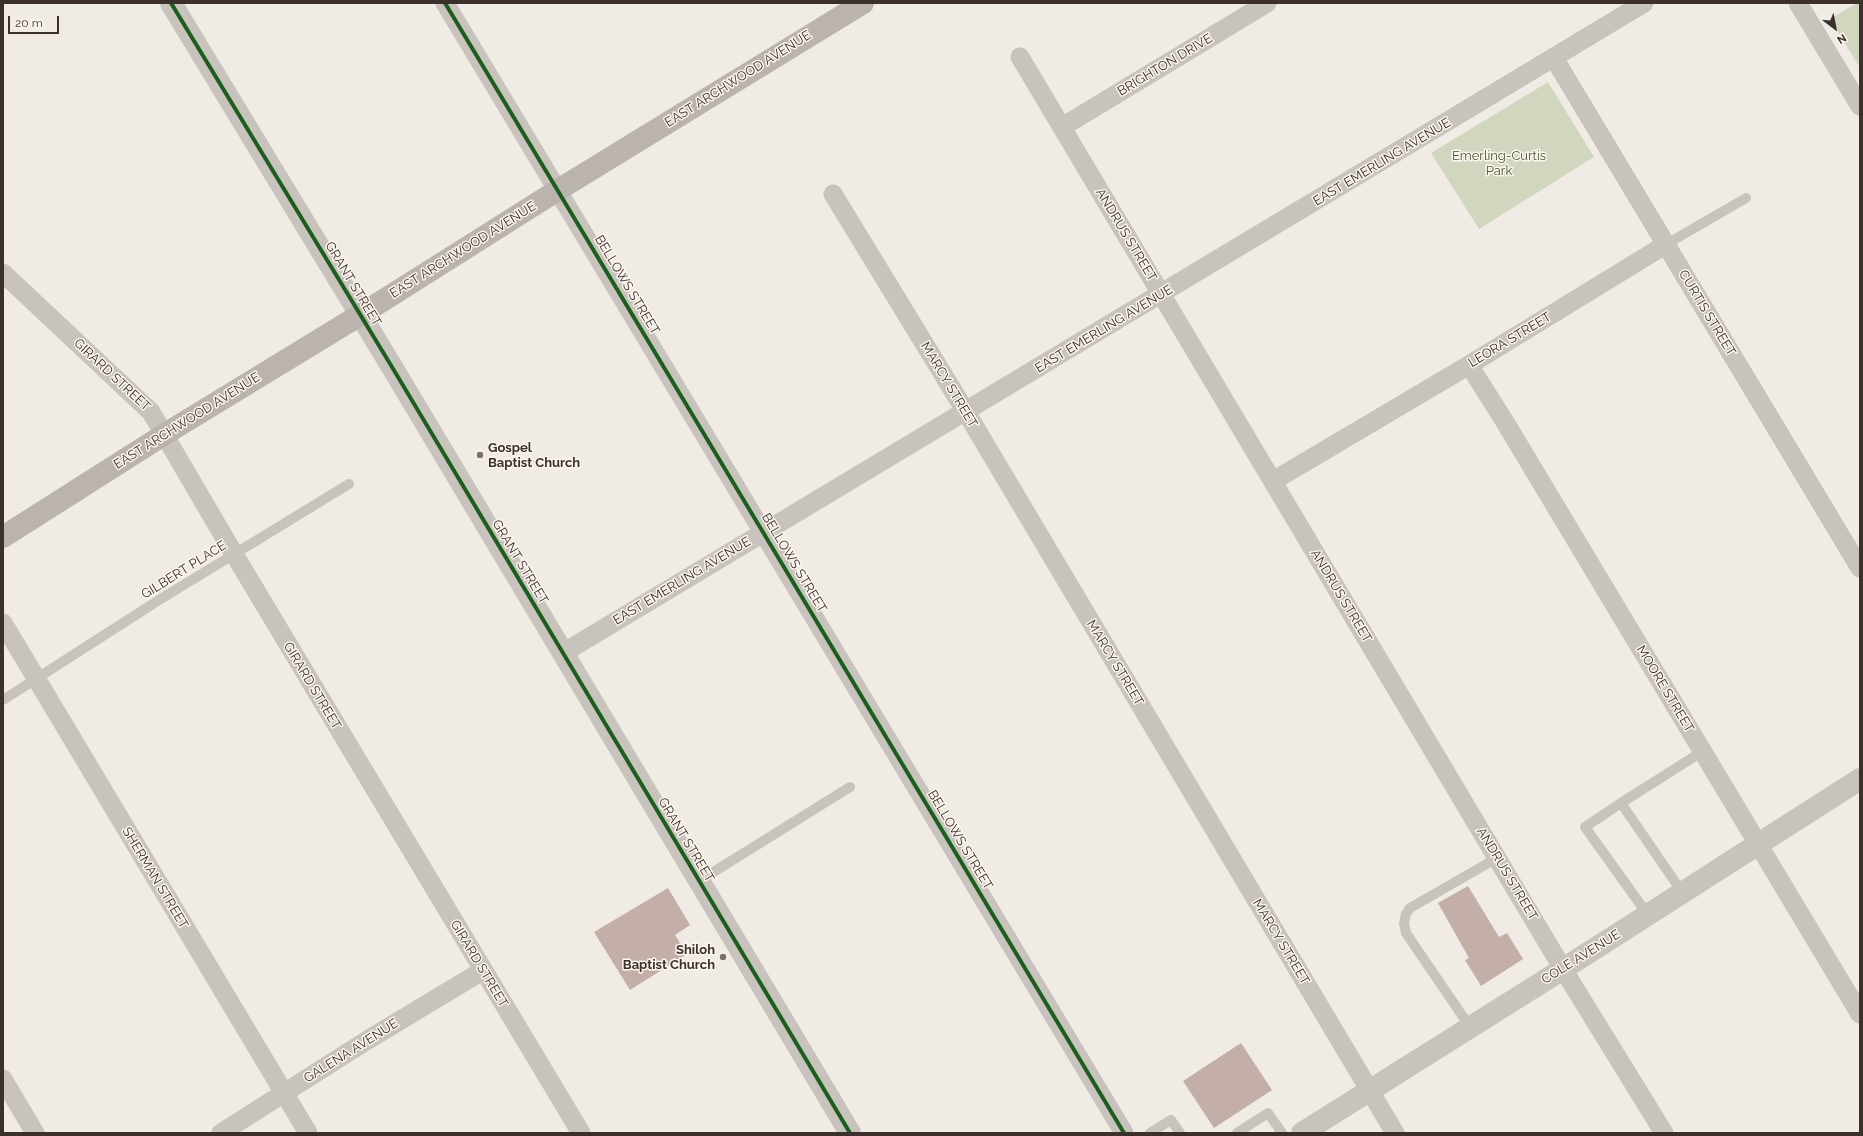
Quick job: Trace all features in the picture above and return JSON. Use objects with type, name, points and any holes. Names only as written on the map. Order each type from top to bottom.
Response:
[{"type":"main road","name":"EAST ARCHWOOD AVENUE","points":[[3,537],[165,434],[360,315],[558,190],[862,3]]},
{"type":"street","name":"GRANT STREET","points":[[171,3],[360,315],[850,1133]]},
{"type":"street","name":"BELLOWS STREET","points":[[445,3],[1124,1133]]},
{"type":"street","name":"EAST EMERLING AVENUE","points":[[563,653],[1644,3]]},
{"type":"street","points":[[1798,3],[1860,106]]},
{"type":"street","name":"BRIGHTON DRIVE","points":[[1062,127],[1260,5]]},
{"type":"street","name":"ANDRUS STREET","points":[[1020,57],[1563,969],[1664,1133]]},
{"type":"street","name":"CURTIS STREET","points":[[1554,58],[1860,568]]},
{"type":"street","name":"MARCY STREET","points":[[833,194],[966,412],[1395,1133]]},
{"type":"street","name":"LEORA STREET","points":[[1273,481],[1469,365],[1665,245]]},
{"type":"street","name":"GIRARD STREET","points":[[3,273],[151,412],[482,971],[581,1133]]},
{"type":"street","name":"MOORE STREET","points":[[1469,365],[1505,422],[1703,751],[1757,845],[1860,1014]]},
{"type":"street","name":"SHERMAN STREET","points":[[3,623],[308,1133]]},
{"type":"street","name":"COLE AVENUE","points":[[1302,1133],[1563,969],[1860,779]]},
{"type":"street","name":"GALENA AVENUE","points":[[221,1133],[482,971]]},
{"type":"street","points":[[3,1079],[35,1133]]},
{"type":"lane","name":"LEORA STREET","points":[[1665,245],[1746,198]]},
{"type":"lane","name":"GILBERT PLACE","points":[[3,700],[159,600],[349,484]]},
{"type":"lane","points":[[1648,915],[1585,827],[1703,751]]},
{"type":"lane","points":[[699,881],[850,787]]},
{"type":"lane","points":[[1621,803],[1682,892]]},
{"type":"lane","points":[[1470,1027],[1406,933],[1404,923],[1406,914],[1410,908],[1497,858]]},
{"type":"lane","points":[[1236,1133],[1268,1113],[1282,1133]]},
{"type":"lane","points":[[1150,1133],[1171,1120],[1180,1133]]},
{"type":"green space","points":[[1857,3],[1860,3],[1860,68],[1830,19]]},
{"type":"green space","name":"Emerling-Curtis Park","points":[[1548,82],[1594,157],[1479,229],[1431,153]]},
{"type":"building","points":[[1468,886],[1499,937],[1507,933],[1523,959],[1481,986],[1465,960],[1469,958],[1438,903]]},
{"type":"building","name":"Shiloh Baptist Church","points":[[668,888],[690,925],[675,935],[687,954],[630,990],[594,932]]},
{"type":"building","points":[[1241,1043],[1272,1090],[1214,1128],[1183,1081]]},
{"type":"cycle path","points":[[171,3],[392,367],[850,1133]]},
{"type":"cycle path","points":[[445,3],[1124,1133]]},
{"type":"place","name":"Gospel Baptist Church","points":[[480,455]]},
{"type":"place","name":"Shiloh Baptist Church","points":[[723,957]]}]
